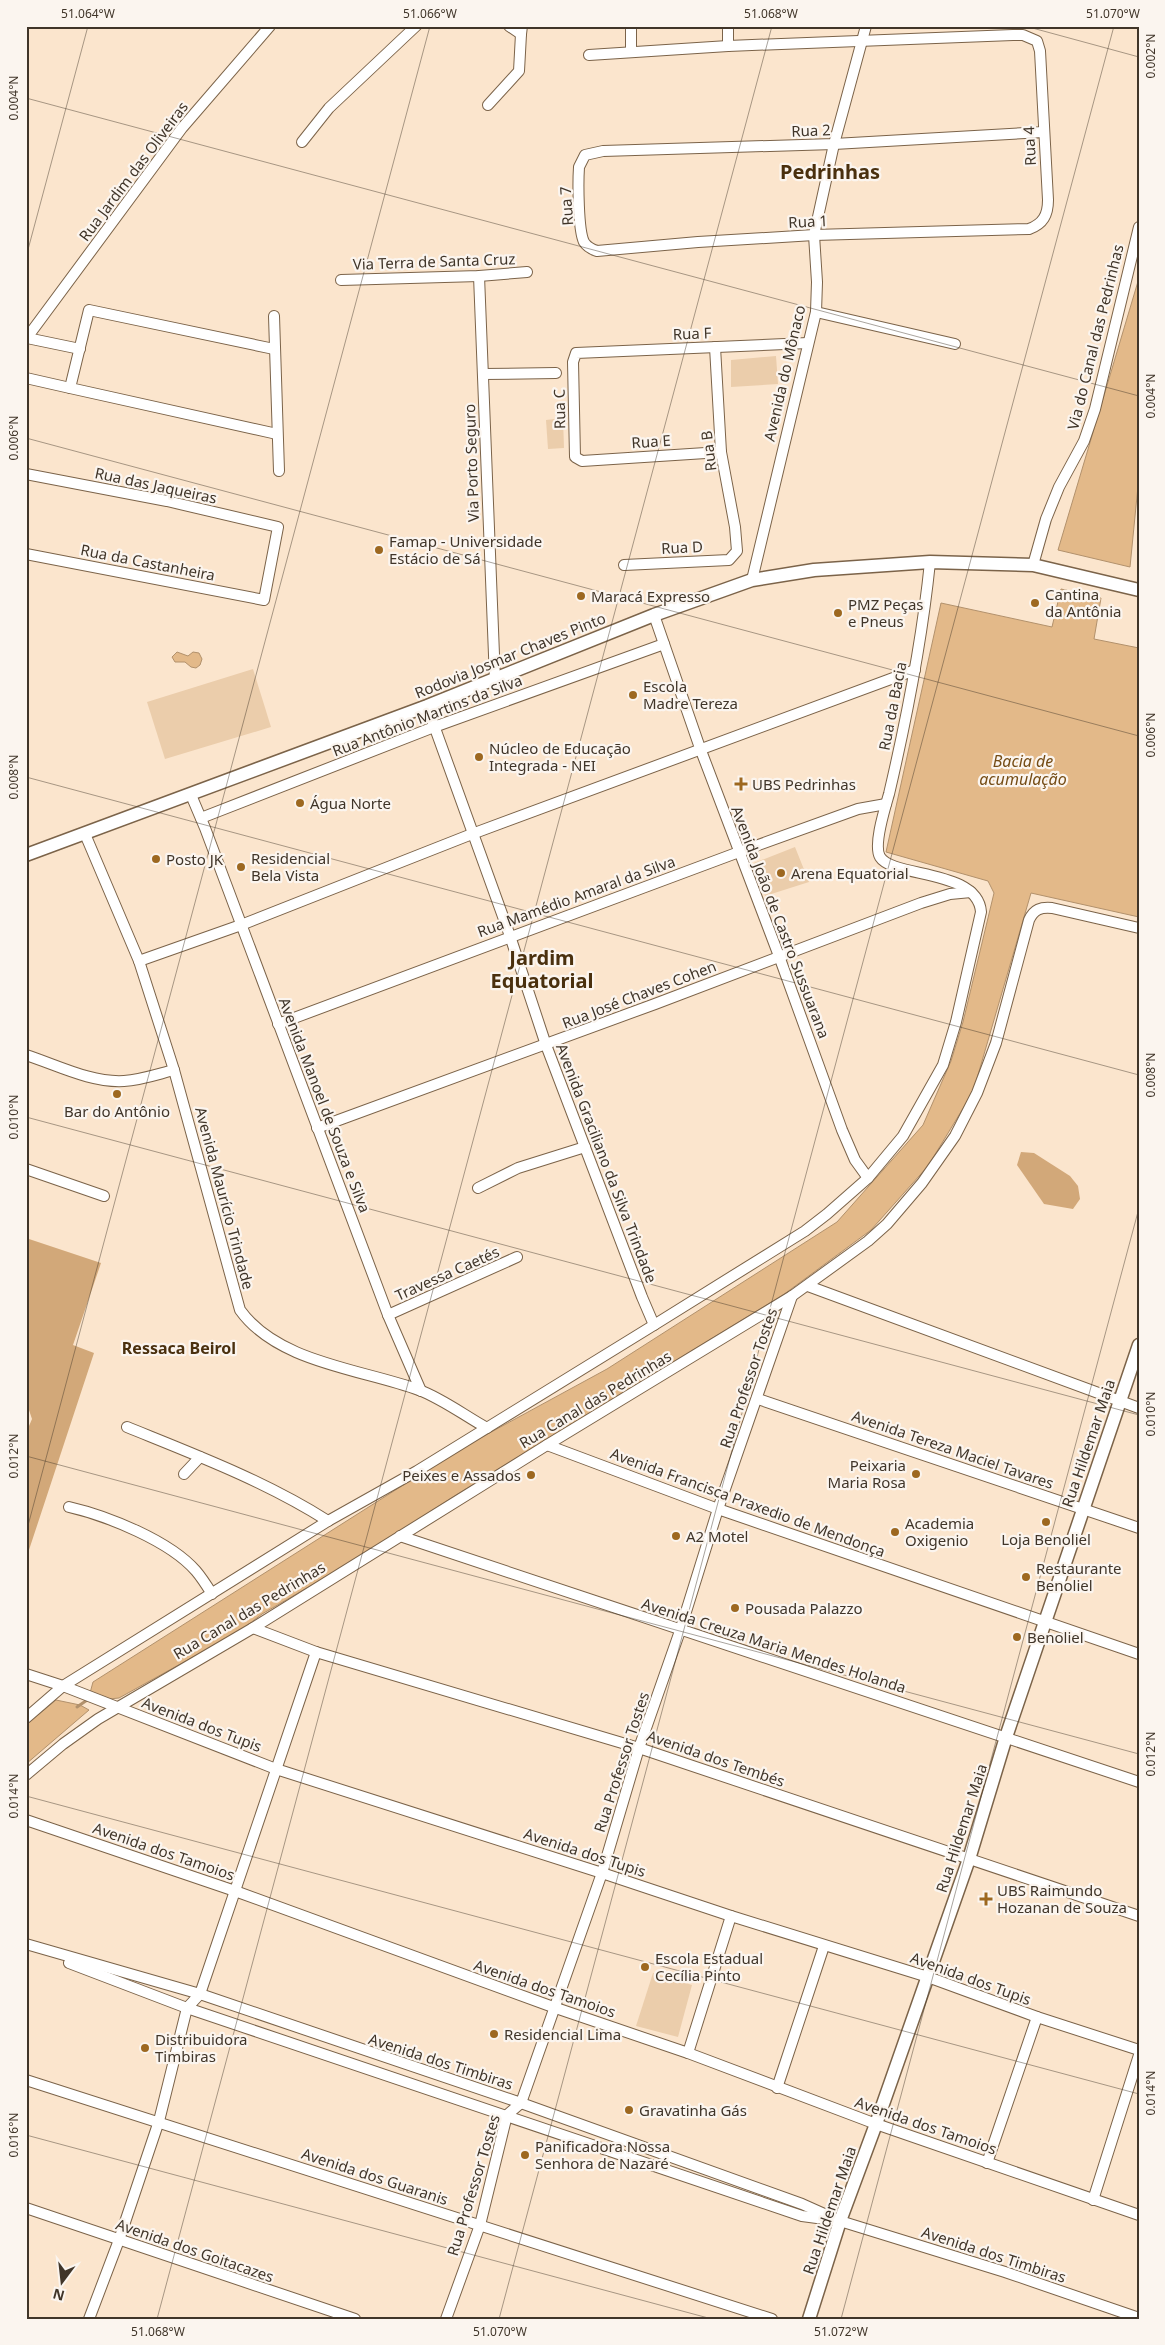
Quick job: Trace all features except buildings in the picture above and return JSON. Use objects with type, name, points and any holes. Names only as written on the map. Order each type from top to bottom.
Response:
[{"type":"main road","name":"Rodovia Josmar Chaves Pinto","points":[[26,855],[495,680],[654,615],[752,580],[814,570],[930,562],[1033,565],[1139,590]]},
{"type":"main road","name":"Rua Hildemar Maia","points":[[809,2319],[840,2221],[969,1859],[1006,1737],[1139,1345]]},
{"type":"street","name":"Rua Jardim das Oliveiras","points":[[27,338],[182,128],[270,26]]},
{"type":"street","points":[[302,142],[329,108],[416,26]]},
{"type":"street","points":[[488,105],[519,71],[521,30],[508,26]]},
{"type":"street","points":[[631,26],[631,52]]},
{"type":"street","points":[[728,26],[728,46]]},
{"type":"street","name":"Avenida do Mônaco","points":[[752,580],[816,312],[817,282],[814,235],[834,144],[866,26]]},
{"type":"street","name":"Rua 4","points":[[862,41],[1023,35],[1037,41],[1040,52],[1048,209],[1042,221],[1029,229]]},
{"type":"street","points":[[589,55],[728,46],[862,41]]},
{"type":"street","name":"Rua 2","points":[[581,159],[589,153],[603,151],[834,144],[1043,132]]},
{"type":"street","name":"Rua 7","points":[[581,159],[578,173],[580,216],[583,240],[590,248]]},
{"type":"street","name":"Via do Canal das Pedrinhas","points":[[1033,565],[1046,519],[1059,487],[1084,441],[1095,409],[1139,227]]},
{"type":"street","name":"Rua 1","points":[[590,248],[601,251],[698,242],[814,235],[1029,229]]},
{"type":"street","name":"Via Terra de Santa Cruz","points":[[341,280],[479,276],[527,272]]},
{"type":"street","name":"Via Porto Seguro","points":[[479,276],[495,680]]},
{"type":"street","points":[[70,388],[89,310],[274,349]]},
{"type":"street","points":[[816,312],[955,344]]},
{"type":"street","points":[[274,316],[279,471]]},
{"type":"street","points":[[27,338],[80,349]]},
{"type":"street","name":"Rua F","points":[[576,353],[808,343]]},
{"type":"street","name":"Rua B","points":[[715,347],[721,452],[735,527],[737,552]]},
{"type":"street","name":"Rua C","points":[[576,353],[573,362],[575,457],[582,461]]},
{"type":"street","points":[[483,374],[556,373]]},
{"type":"street","points":[[26,378],[277,434]]},
{"type":"street","name":"Rua E","points":[[582,461],[721,452]]},
{"type":"street","name":"Rua das Jaqueiras","points":[[26,474],[166,501],[278,527],[264,600]]},
{"type":"street","name":"Rua D","points":[[624,565],[729,560],[737,552]]},
{"type":"street","name":"Rua da Castanheira","points":[[26,554],[264,600]]},
{"type":"street","name":"Rua da Bacia","points":[[930,562],[916,670],[880,833],[879,855],[892,866],[932,875],[972,892]]},
{"type":"street","name":"Avenida João de Castro Sussuarana","points":[[654,615],[700,748],[845,1136],[856,1160],[868,1178]]},
{"type":"street","name":"Rua Antônio Martins da Silva","points":[[203,823],[434,727],[664,644]]},
{"type":"street","points":[[139,962],[241,926],[472,834],[700,748],[916,670]]},
{"type":"street","name":"Avenida Graciliano da Silva Trindade","points":[[426,706],[510,936],[546,1045],[654,1325]]},
{"type":"street","name":"Avenida Manoel de Souza e Silva","points":[[191,795],[388,1315],[421,1391]]},
{"type":"street","name":"Rua Mamédio Amaral da Silva","points":[[278,1024],[739,852],[858,809],[886,804]]},
{"type":"street","name":"Avenida Maurício Trindade","points":[[85,834],[139,962],[174,1070],[240,1310],[249,1323],[280,1344],[346,1369],[421,1391],[487,1428]]},
{"type":"street","name":"Rua José Chaves Cohen","points":[[317,1128],[546,1045],[921,903],[950,894],[972,892]]},
{"type":"street","name":"Rua Canal das Pedrinhas","points":[[26,1718],[66,1688],[328,1521],[417,1471],[805,1231],[868,1178],[911,1125],[943,1065],[951,1043],[981,919],[981,904],[972,892]]},
{"type":"street","name":"Rua Canal das Pedrinhas","points":[[26,1775],[63,1744],[117,1707],[253,1628],[547,1445],[792,1296],[868,1241],[887,1224],[922,1183],[955,1136],[990,1064],[1029,920],[1037,910],[1044,908],[1139,928]]},
{"type":"street","points":[[26,1055],[89,1076],[113,1081],[135,1080],[174,1070]]},
{"type":"street","points":[[478,1188],[518,1168],[585,1147]]},
{"type":"street","points":[[26,1169],[104,1196]]},
{"type":"street","name":"Travessa Caetés","points":[[388,1315],[517,1257]]},
{"type":"street","points":[[808,1286],[1139,1408]]},
{"type":"street","name":"Rua Professor Tostes","points":[[446,2319],[480,2225],[507,2116],[521,2103],[602,1873],[639,1748],[680,1630],[718,1509],[758,1399],[792,1296]]},
{"type":"street","name":"Avenida Tereza Maciel Tavares","points":[[758,1399],[1139,1528]]},
{"type":"street","points":[[127,1427],[256,1480],[299,1502],[328,1521]]},
{"type":"street","name":"Avenida Francisca Praxedio de Mendonça","points":[[547,1445],[718,1509],[1139,1654]]},
{"type":"street","points":[[184,1474],[200,1457]]},
{"type":"street","points":[[69,1507],[86,1511],[145,1536],[176,1554],[196,1571],[212,1594]]},
{"type":"street","name":"Avenida Creuza Maria Mendes Holanda","points":[[400,1536],[1139,1782]]},
{"type":"street","name":"Avenida dos Tembés","points":[[253,1628],[316,1652],[639,1748],[1139,1916]]},
{"type":"street","points":[[89,2319],[119,2240],[159,2121],[187,2008],[200,1994],[316,1652]]},
{"type":"street","name":"Avenida dos Tupis","points":[[26,1674],[276,1769],[824,1946],[928,1977],[1037,2017],[1139,2050]]},
{"type":"street","name":"Avenida dos Tamoios","points":[[26,1820],[235,1891],[553,2008],[688,2052],[777,2088],[1139,2216]]},
{"type":"street","points":[[688,2052],[730,1916]]},
{"type":"street","name":"Avenida dos Timbiras","points":[[26,1945],[200,1994],[521,2103],[802,2204],[840,2221],[1005,2272],[1139,2318]]},
{"type":"street","name":"Avenida dos Timbiras","points":[[26,1945],[187,2008],[802,2216],[840,2221]]},
{"type":"street","points":[[777,2088],[824,1946]]},
{"type":"street","points":[[987,2163],[1037,2017]]},
{"type":"street","points":[[1093,2200],[1139,2055]]},
{"type":"street","name":"Avenida dos Guaranis","points":[[26,2080],[159,2121],[772,2319]]},
{"type":"street","name":"Avenida dos Goitacazes","points":[[26,2208],[356,2319]]},
{"type":"shaded area","points":[[776,356],[778,384],[731,387],[731,360]]},
{"type":"shaded area","points":[[563,418],[564,448],[548,449],[546,420]]},
{"type":"shaded area","points":[[253,669],[271,727],[165,759],[147,702]]},
{"type":"shaded area","name":"Arena Equatorial","points":[[795,847],[809,882],[765,896],[754,863]]},
{"type":"shaded area","points":[[1021,1152],[1034,1153],[1070,1176],[1078,1186],[1080,1199],[1073,1209],[1044,1204],[1017,1165]]},
{"type":"shaded area","points":[[26,1238],[101,1263],[73,1345],[94,1353],[26,1559],[26,1433],[32,1419],[26,1401]]},
{"type":"shaded area","points":[[653,1973],[692,1985],[678,2037],[636,2026]]},
{"type":"water","points":[[1139,278],[1139,476],[1130,567],[1058,550]]},
{"type":"water","name":"Bacia de acumulação","points":[[1061,589],[1101,598],[1094,639],[1139,648],[1139,917],[1031,893],[973,1092],[928,1166],[871,1230],[783,1295],[456,1495],[355,1560],[262,1614],[240,1631],[119,1698],[109,1699],[90,1693],[93,1682],[460,1449],[607,1369],[837,1222],[923,1125],[951,1061],[963,1022],[994,893],[988,881],[886,852],[941,603],[1052,627]]},
{"type":"water","points":[[177,652],[188,656],[193,652],[199,653],[202,659],[200,665],[196,668],[191,667],[185,662],[175,662],[172,657]]},
{"type":"water","points":[[56,1700],[80,1705],[89,1710],[26,1764],[26,1725]]},
{"type":"waterway","points":[[77,1707],[90,1698]]},
{"type":"place","name":"Famap - Universidade Estácio de Sá","points":[[379,550]]},
{"type":"place","name":"Maracá Expresso","points":[[581,596]]},
{"type":"place","name":"Cantina da Antônia","points":[[1035,603]]},
{"type":"place","name":"PMZ Peças e Pneus","points":[[838,613]]},
{"type":"place","name":"Escola Madre Tereza","points":[[633,695]]},
{"type":"place","name":"Núcleo de Educação Integrada - NEI","points":[[479,757]]},
{"type":"place","name":"UBS Pedrinhas","points":[[741,784]]},
{"type":"place","name":"Água Norte","points":[[300,803]]},
{"type":"place","name":"Posto JK","points":[[156,859]]},
{"type":"place","name":"Residencial Bela Vista","points":[[241,867]]},
{"type":"place","name":"Arena Equatorial","points":[[781,873]]},
{"type":"place","name":"Bar do Antônio","points":[[117,1094]]},
{"type":"place","name":"Peixaria Maria Rosa","points":[[916,1474]]},
{"type":"place","name":"Peixes e Assados","points":[[531,1475]]},
{"type":"place","name":"Loja Benoliel","points":[[1046,1522]]},
{"type":"place","name":"Academia Oxigenio","points":[[895,1532]]},
{"type":"place","name":"A2 Motel","points":[[676,1536]]},
{"type":"place","name":"Restaurante Benoliel","points":[[1026,1577]]},
{"type":"place","name":"Pousada Palazzo","points":[[735,1608]]},
{"type":"place","name":"Benoliel","points":[[1017,1637]]},
{"type":"place","name":"UBS Raimundo Hozanan de Souza","points":[[986,1899]]},
{"type":"place","name":"Escola Estadual Cecília Pinto","points":[[645,1967]]},
{"type":"place","name":"Residencial Lima","points":[[494,2034]]},
{"type":"place","name":"Distribuidora Timbiras","points":[[145,2048]]},
{"type":"place","name":"Gravatinha Gás","points":[[629,2110]]},
{"type":"place","name":"Panificadora Nossa Senhora de Nazaré","points":[[525,2155]]},
{"type":"district","name":"Pedrinhas","points":[[830,171]]},
{"type":"district","name":"Jardim Equatorial","points":[[542,968]]},
{"type":"district","name":"Ressaca Beirol","points":[[179,1348]]}]
